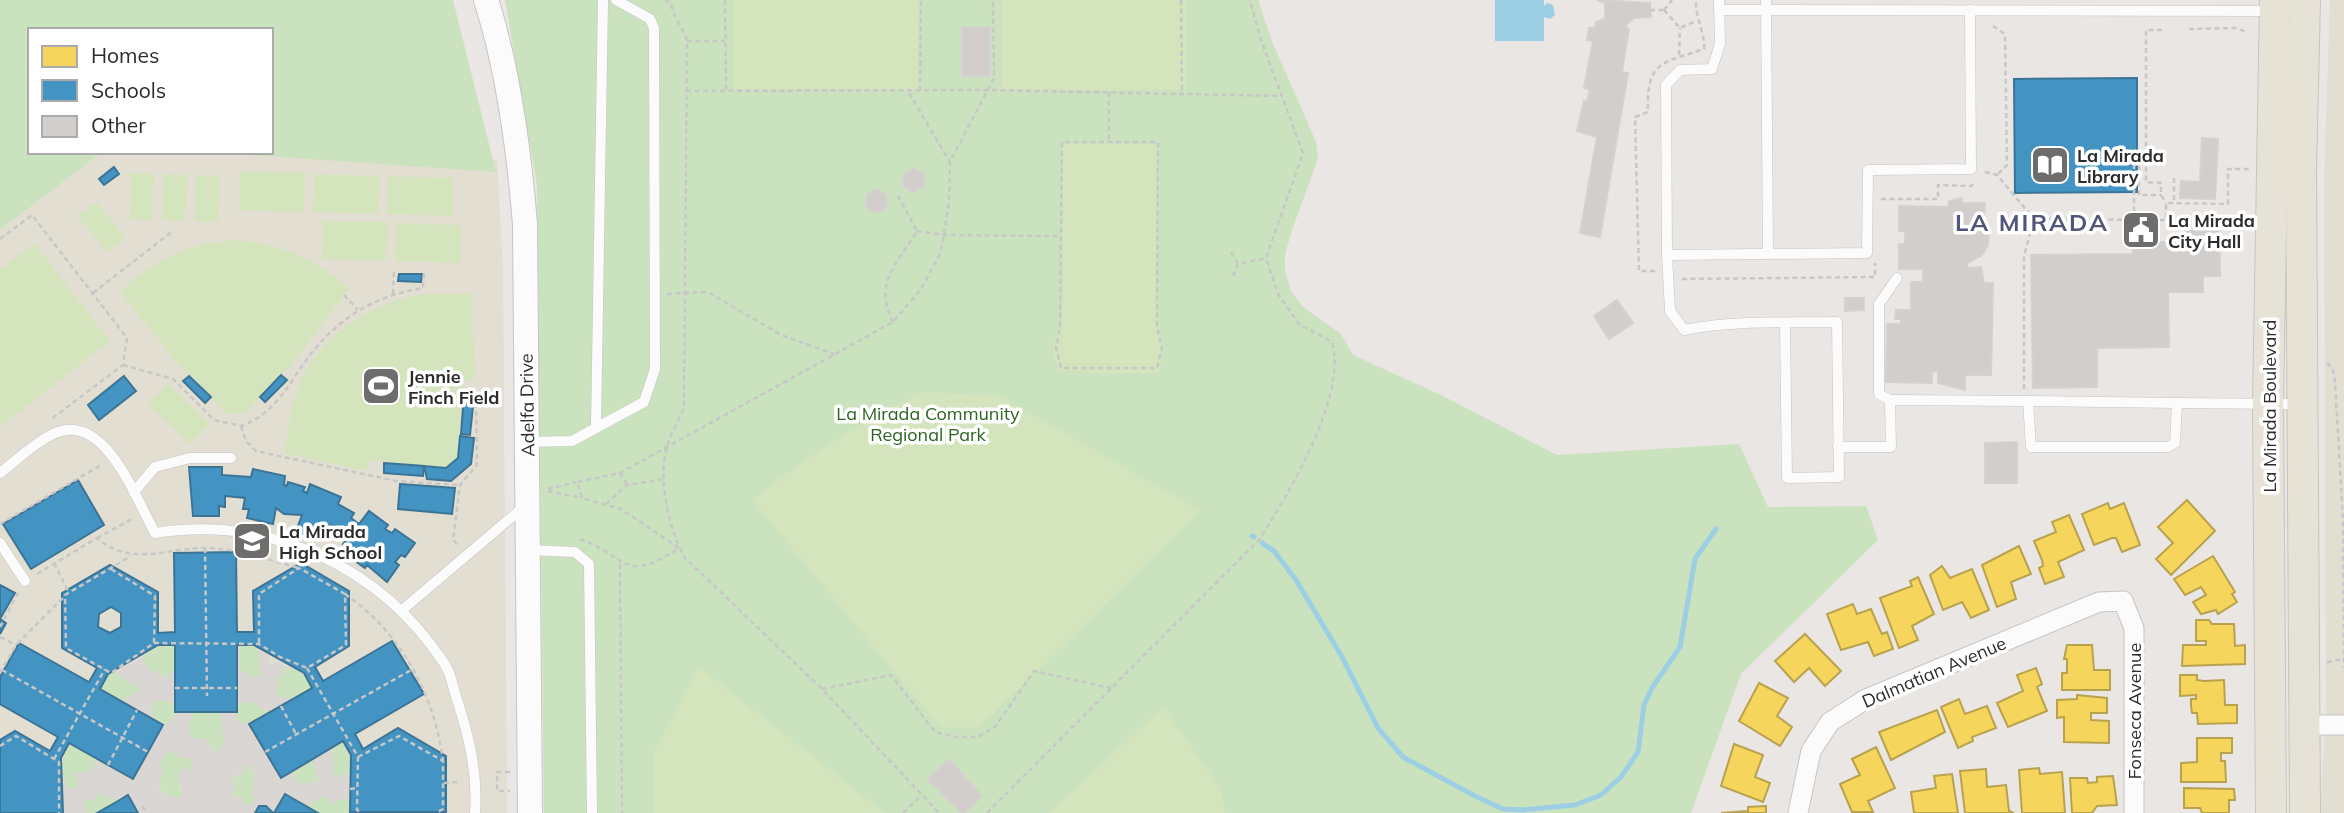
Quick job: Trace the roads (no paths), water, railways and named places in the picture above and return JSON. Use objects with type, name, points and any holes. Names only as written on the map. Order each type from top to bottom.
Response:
[{"type":"main road","name":"La Mirada Boulevard","points":[[2290,7],[2301,170],[2305,813]]},
{"type":"main road","name":"La Mirada Boulevard","points":[[2271,813],[2268,405],[2290,7]]},
{"type":"street","name":"Adelfa Drive","points":[[486,0],[506,84],[522,177],[525,224],[530,813]]},
{"type":"street","name":"Fonseca Avenue","points":[[2054,622],[2099,602],[2123,601],[2134,628],[2134,813]]},
{"type":"street","name":"Dalmatian Avenue","points":[[1798,813],[1811,751],[1830,722],[1866,699],[2054,622]]},
{"type":"street","points":[[2304,725],[2344,725]]},
{"type":"lane","points":[[596,428],[603,0]]},
{"type":"lane","points":[[527,442],[572,441],[644,402],[655,369],[653,28],[650,19],[616,0]]},
{"type":"lane","points":[[1785,323],[1787,478],[1839,477],[1837,323],[1785,323],[1716,324],[1684,330],[1670,311],[1666,85],[1680,70],[1712,69],[1720,44],[1719,5],[1878,5],[1970,10],[2119,5],[2290,7]]},
{"type":"lane","points":[[1766,5],[1768,254]]},
{"type":"lane","points":[[1667,255],[1867,253],[1868,170],[1971,169],[1970,10]]},
{"type":"lane","points":[[1898,278],[1879,304],[1880,394],[1890,400],[2303,404]]},
{"type":"lane","points":[[1838,447],[1891,447],[1890,400]]},
{"type":"lane","points":[[2026,401],[2031,447],[2168,447],[2175,443],[2177,403]]},
{"type":"lane","points":[[0,472],[51,435],[62,430],[78,432],[104,443],[155,533],[184,528],[230,529],[300,545],[327,557],[385,596],[446,664],[472,748],[477,781],[475,813]]},
{"type":"lane","points":[[134,492],[155,467],[190,458],[231,458]]},
{"type":"lane","points":[[401,611],[527,504]]},
{"type":"lane","points":[[0,543],[25,580]]},
{"type":"lane","points":[[528,550],[575,552],[589,564],[593,813]]},
{"type":"water","points":[[1495,0],[1544,0],[1544,6],[1547,3],[1553,5],[1555,15],[1550,19],[1544,17],[1544,41],[1495,41]]},
{"type":"waterway","points":[[1262,543],[1274,551],[1296,580],[1342,657],[1378,728],[1403,757],[1503,809],[1522,810],[1575,805],[1601,795],[1621,777],[1638,752],[1644,705],[1652,688],[1680,647],[1695,559],[1716,529]]},
{"type":"place","name":"La Mirada Library","points":[[2050,165]]},
{"type":"place","name":"La Mirada City Hall","points":[[2141,230]]},
{"type":"place","name":"Jennie Finch Field","points":[[381,386]]},
{"type":"place","name":"La Mirada High School","points":[[252,541]]},
{"type":"district","name":"LA MIRADA","points":[[2032,222]]},
{"type":"park label","name":"La Mirada Community Regional Park","points":[[928,423]]}]
